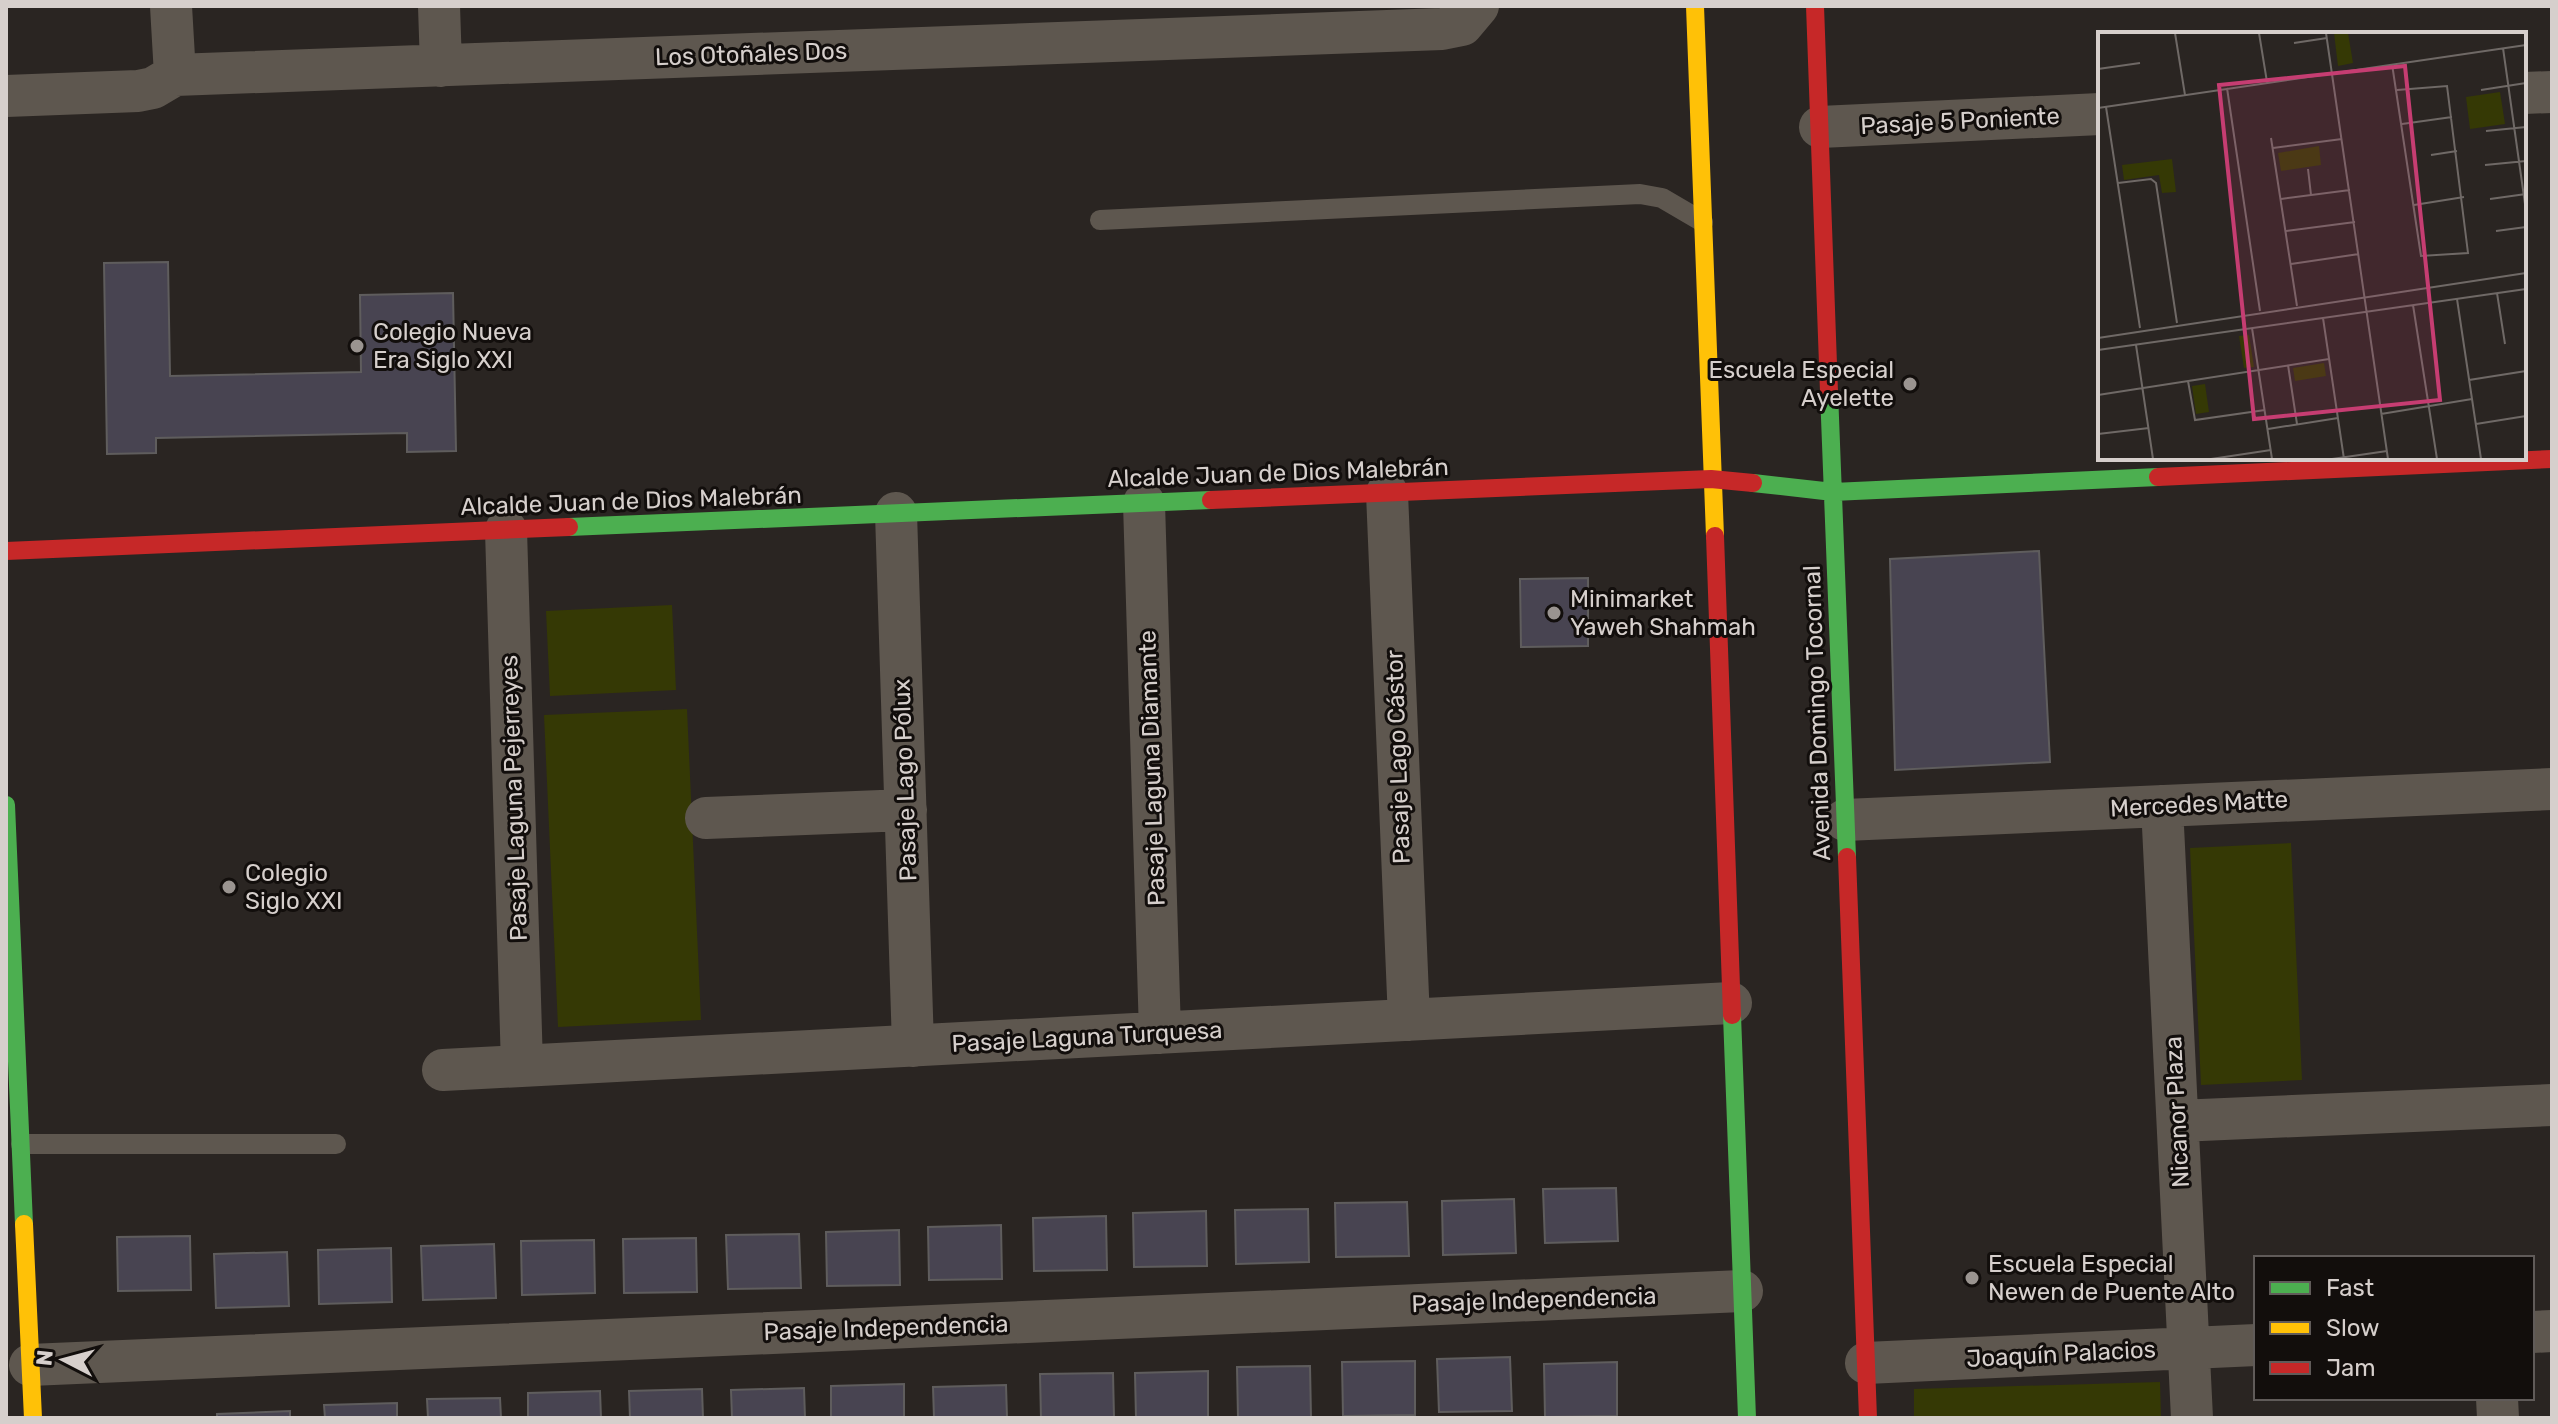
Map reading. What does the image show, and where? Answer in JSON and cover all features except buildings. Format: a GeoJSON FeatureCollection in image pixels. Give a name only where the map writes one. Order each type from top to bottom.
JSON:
{"type":"FeatureCollection","features":[{"type":"Feature","properties":{"kind":"street"},"geometry":{"type":"LineString","coordinates":[[171,6],[175,75]]}},
{"type":"Feature","properties":{"kind":"street"},"geometry":{"type":"LineString","coordinates":[[439,6],[441,66]]}},
{"type":"Feature","properties":{"kind":"street","name":"Los Otoñales Dos"},"geometry":{"type":"LineString","coordinates":[[11,86],[133,62],[162,68],[175,75],[441,66],[1060,24],[1268,20],[1452,28],[1470,18],[1478,6]]}},
{"type":"Feature","properties":{"kind":"street"},"geometry":{"type":"LineString","coordinates":[[1695,6],[1747,1418]]}},
{"type":"Feature","properties":{"kind":"street","name":"Avenida Domingo Tocornal"},"geometry":{"type":"LineString","coordinates":[[1815,6],[1868,1418]]}},
{"type":"Feature","properties":{"kind":"street"},"geometry":{"type":"LineString","coordinates":[[2526,93],[2552,92]]}},
{"type":"Feature","properties":{"kind":"street","name":"Pasaje 5 Poniente"},"geometry":{"type":"LineString","coordinates":[[1820,127],[2098,114]]}},
{"type":"Feature","properties":{"kind":"street","name":"Alcalde Juan de Dios Malebrán"},"geometry":{"type":"LineString","coordinates":[[6,551],[1711,479],[1833,492],[2552,459]]}},
{"type":"Feature","properties":{"kind":"street","name":"Pasaje Lago Cástor"},"geometry":{"type":"LineString","coordinates":[[1387,493],[1409,1020]]}},
{"type":"Feature","properties":{"kind":"street","name":"Pasaje Laguna Diamante"},"geometry":{"type":"LineString","coordinates":[[1144,503],[1160,1033]]}},
{"type":"Feature","properties":{"kind":"street","name":"Pasaje Lago Pólux"},"geometry":{"type":"LineString","coordinates":[[896,513],[913,1046]]}},
{"type":"Feature","properties":{"kind":"street","name":"Pasaje Laguna Pejerreyes"},"geometry":{"type":"LineString","coordinates":[[506,530],[522,1066]]}},
{"type":"Feature","properties":{"kind":"street","name":"Mercedes Matte"},"geometry":{"type":"LineString","coordinates":[[1845,820],[2552,789]]}},
{"type":"Feature","properties":{"kind":"street"},"geometry":{"type":"LineString","coordinates":[[6,805],[12,1058],[21,1144],[33,1418]]}},
{"type":"Feature","properties":{"kind":"street","name":"Nicanor Plaza"},"geometry":{"type":"LineString","coordinates":[[2162,806],[2192,1418]]}},
{"type":"Feature","properties":{"kind":"street"},"geometry":{"type":"LineString","coordinates":[[706,818],[906,810]]}},
{"type":"Feature","properties":{"kind":"street","name":"Pasaje Laguna Turquesa"},"geometry":{"type":"LineString","coordinates":[[443,1070],[1731,1003]]}},
{"type":"Feature","properties":{"kind":"street"},"geometry":{"type":"LineString","coordinates":[[2178,1121],[2552,1105]]}},
{"type":"Feature","properties":{"kind":"street","name":"Pasaje Independencia"},"geometry":{"type":"LineString","coordinates":[[30,1365],[1742,1291]]}},
{"type":"Feature","properties":{"kind":"street","name":"Joaquín Palacios"},"geometry":{"type":"LineString","coordinates":[[1866,1363],[2254,1345]]}},
{"type":"Feature","properties":{"kind":"lane"},"geometry":{"type":"LineString","coordinates":[[1100,220],[1640,194],[1662,198],[1703,222]]}},
{"type":"Feature","properties":{"kind":"lane"},"geometry":{"type":"LineString","coordinates":[[21,1144],[336,1144]]}},
{"type":"Feature","properties":{"kind":"green space"},"geometry":{"type":"Polygon","coordinates":[[[672,605],[676,690],[550,696],[546,611],[672,605]]]}},
{"type":"Feature","properties":{"kind":"green space"},"geometry":{"type":"Polygon","coordinates":[[[687,709],[701,1020],[558,1027],[544,715],[687,709]]]}},
{"type":"Feature","properties":{"kind":"green space"},"geometry":{"type":"Polygon","coordinates":[[[2291,843],[2302,1080],[2201,1085],[2190,848],[2291,843]]]}},
{"type":"Feature","properties":{"kind":"green space"},"geometry":{"type":"Polygon","coordinates":[[[2160,1382],[2161,1418],[1914,1418],[1914,1389],[2160,1382]]]}},
{"type":"Feature","properties":{"kind":"traffic: fast"},"geometry":{"type":"LineString","coordinates":[[1829,392],[1847,857]]}},
{"type":"Feature","properties":{"kind":"traffic: fast"},"geometry":{"type":"LineString","coordinates":[[1753,483],[1833,492],[2158,477]]}},
{"type":"Feature","properties":{"kind":"traffic: fast"},"geometry":{"type":"LineString","coordinates":[[569,527],[1211,500]]}},
{"type":"Feature","properties":{"kind":"traffic: fast"},"geometry":{"type":"LineString","coordinates":[[6,805],[24,1224]]}},
{"type":"Feature","properties":{"kind":"traffic: fast"},"geometry":{"type":"LineString","coordinates":[[1732,1015],[1747,1418]]}},
{"type":"Feature","properties":{"kind":"traffic: slow"},"geometry":{"type":"LineString","coordinates":[[1695,6],[1715,536]]}},
{"type":"Feature","properties":{"kind":"traffic: slow"},"geometry":{"type":"LineString","coordinates":[[24,1224],[33,1418]]}},
{"type":"Feature","properties":{"kind":"traffic: jam"},"geometry":{"type":"LineString","coordinates":[[1815,6],[1829,392]]}},
{"type":"Feature","properties":{"kind":"traffic: jam"},"geometry":{"type":"LineString","coordinates":[[2158,477],[2552,459]]}},
{"type":"Feature","properties":{"kind":"traffic: jam"},"geometry":{"type":"LineString","coordinates":[[1211,500],[1711,479],[1753,483]]}},
{"type":"Feature","properties":{"kind":"traffic: jam"},"geometry":{"type":"LineString","coordinates":[[6,551],[569,527]]}},
{"type":"Feature","properties":{"kind":"traffic: jam"},"geometry":{"type":"LineString","coordinates":[[1715,536],[1732,1015]]}},
{"type":"Feature","properties":{"kind":"traffic: jam"},"geometry":{"type":"LineString","coordinates":[[1847,857],[1868,1418]]}},
{"type":"Feature","properties":{"kind":"place","name":"Colegio Nueva Era Siglo XXI"},"geometry":{"type":"Point","coordinates":[357,346]}},
{"type":"Feature","properties":{"kind":"place","name":"Escuela Especial Ayelette"},"geometry":{"type":"Point","coordinates":[1910,384]}},
{"type":"Feature","properties":{"kind":"place","name":"Minimarket Yaweh Shahmah"},"geometry":{"type":"Point","coordinates":[1554,613]}},
{"type":"Feature","properties":{"kind":"place","name":"Colegio Siglo XXI"},"geometry":{"type":"Point","coordinates":[229,887]}},
{"type":"Feature","properties":{"kind":"place","name":"Escuela Especial Newen de Puente Alto"},"geometry":{"type":"Point","coordinates":[1972,1278]}}]}
